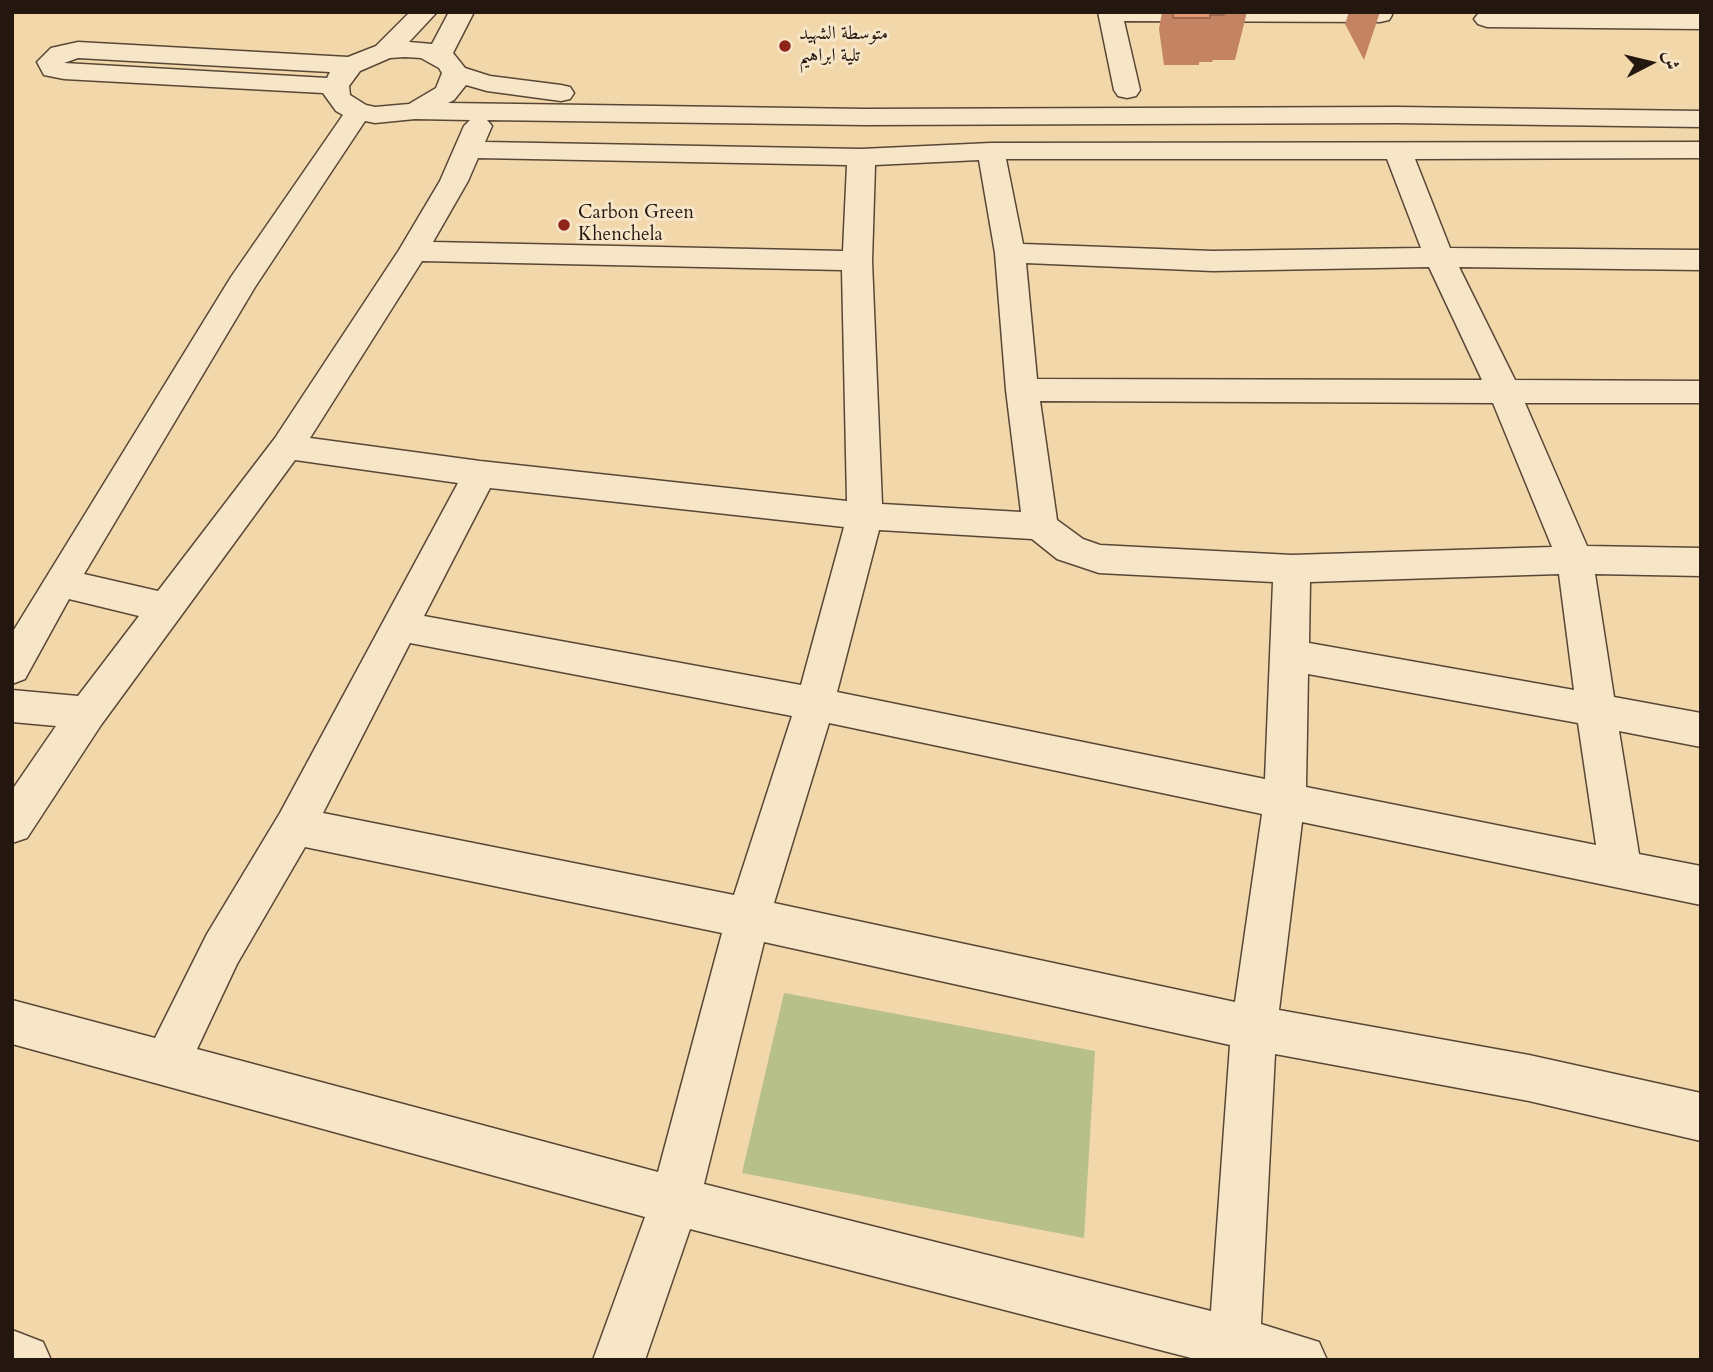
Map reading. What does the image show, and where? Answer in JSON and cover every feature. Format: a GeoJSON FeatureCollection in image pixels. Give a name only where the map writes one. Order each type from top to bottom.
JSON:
{"type":"FeatureCollection","features":[{"type":"Feature","properties":{"kind":"street"},"geometry":{"type":"LineString","coordinates":[[344,75],[78,50],[60,53],[50,62],[53,69],[64,71],[344,75],[385,51],[425,12]]}},
{"type":"Feature","properties":{"kind":"street"},"geometry":{"type":"LineString","coordinates":[[415,111],[445,94],[453,84],[447,64],[462,12]]}},
{"type":"Feature","properties":{"kind":"street"},"geometry":{"type":"LineString","coordinates":[[1127,90],[1110,13],[1380,15]]}},
{"type":"Feature","properties":{"kind":"street"},"geometry":{"type":"LineString","coordinates":[[1487,19],[1600,16],[1701,21]]}},
{"type":"Feature","properties":{"kind":"street"},"geometry":{"type":"LineString","coordinates":[[385,51],[424,50],[487,83],[559,93],[959,92]]}},
{"type":"Feature","properties":{"kind":"street"},"geometry":{"type":"LineString","coordinates":[[344,75],[337,96],[345,105],[358,112],[376,115],[415,111],[851,117],[1397,115],[1701,119]]}},
{"type":"Feature","properties":{"kind":"street"},"geometry":{"type":"LineString","coordinates":[[1099,90],[1154,90]]}},
{"type":"Feature","properties":{"kind":"street"},"geometry":{"type":"LineString","coordinates":[[1208,91],[1701,97]]}},
{"type":"Feature","properties":{"kind":"street"},"geometry":{"type":"LineString","coordinates":[[12,668],[60,583],[242,284],[358,112]]}},
{"type":"Feature","properties":{"kind":"street"},"geometry":{"type":"LineString","coordinates":[[12,825],[87,713],[287,447],[413,251],[454,181],[483,113]]}},
{"type":"Feature","properties":{"kind":"street"},"geometry":{"type":"LineString","coordinates":[[468,149],[861,157],[991,151],[1701,150]]}},
{"type":"Feature","properties":{"kind":"street"},"geometry":{"type":"LineString","coordinates":[[991,151],[1010,253],[1022,390],[1040,526]]}},
{"type":"Feature","properties":{"kind":"street"},"geometry":{"type":"LineString","coordinates":[[1398,151],[1439,257],[1504,391],[1575,560],[1620,869]]}},
{"type":"Feature","properties":{"kind":"street"},"geometry":{"type":"LineString","coordinates":[[619,1360],[675,1201],[748,918],[815,704],[865,516],[858,261],[861,157]]}},
{"type":"Feature","properties":{"kind":"street"},"geometry":{"type":"LineString","coordinates":[[413,251],[858,261]]}},
{"type":"Feature","properties":{"kind":"street"},"geometry":{"type":"LineString","coordinates":[[1010,253],[1213,261],[1439,257],[1701,260]]}},
{"type":"Feature","properties":{"kind":"street"},"geometry":{"type":"LineString","coordinates":[[1022,390],[1701,392]]}},
{"type":"Feature","properties":{"kind":"street"},"geometry":{"type":"LineString","coordinates":[[287,447],[480,474],[865,516],[1040,526],[1070,550],[1099,559],[1292,569],[1575,560],[1701,562]]}},
{"type":"Feature","properties":{"kind":"street"},"geometry":{"type":"LineString","coordinates":[[166,1064],[222,949],[295,826],[397,626],[480,474]]}},
{"type":"Feature","properties":{"kind":"street"},"geometry":{"type":"LineString","coordinates":[[1234,1351],[1254,1028],[1285,798],[1292,569]]}},
{"type":"Feature","properties":{"kind":"street"},"geometry":{"type":"LineString","coordinates":[[60,583],[165,607]]}},
{"type":"Feature","properties":{"kind":"street"},"geometry":{"type":"LineString","coordinates":[[397,626],[815,704],[1285,798],[1701,886]]}},
{"type":"Feature","properties":{"kind":"street"},"geometry":{"type":"LineString","coordinates":[[1290,655],[1701,730]]}},
{"type":"Feature","properties":{"kind":"street"},"geometry":{"type":"LineString","coordinates":[[12,706],[87,713]]}},
{"type":"Feature","properties":{"kind":"street"},"geometry":{"type":"LineString","coordinates":[[295,826],[748,918],[1254,1028],[1529,1078],[1701,1117]]}},
{"type":"Feature","properties":{"kind":"street"},"geometry":{"type":"LineString","coordinates":[[12,1022],[1234,1351],[1301,1360]]}},
{"type":"Feature","properties":{"kind":"street"},"geometry":{"type":"LineString","coordinates":[[12,1356],[25,1360]]}},
{"type":"Feature","properties":{"kind":"green space"},"geometry":{"type":"Polygon","coordinates":[[[784,993],[1095,1051],[1084,1238],[742,1173],[784,993]]]}},
{"type":"Feature","properties":{"kind":"building"},"geometry":{"type":"Polygon","coordinates":[[[1173,12],[1247,13],[1223,13],[1224,15],[1210,15],[1210,18],[1173,18],[1173,12]]]}},
{"type":"Feature","properties":{"kind":"place","name":"متوسطة الشهيد تلية ابراهيم"},"geometry":{"type":"Point","coordinates":[785,46]}},
{"type":"Feature","properties":{"kind":"place","name":"Carbon Green Khenchela"},"geometry":{"type":"Point","coordinates":[564,225]}}]}
